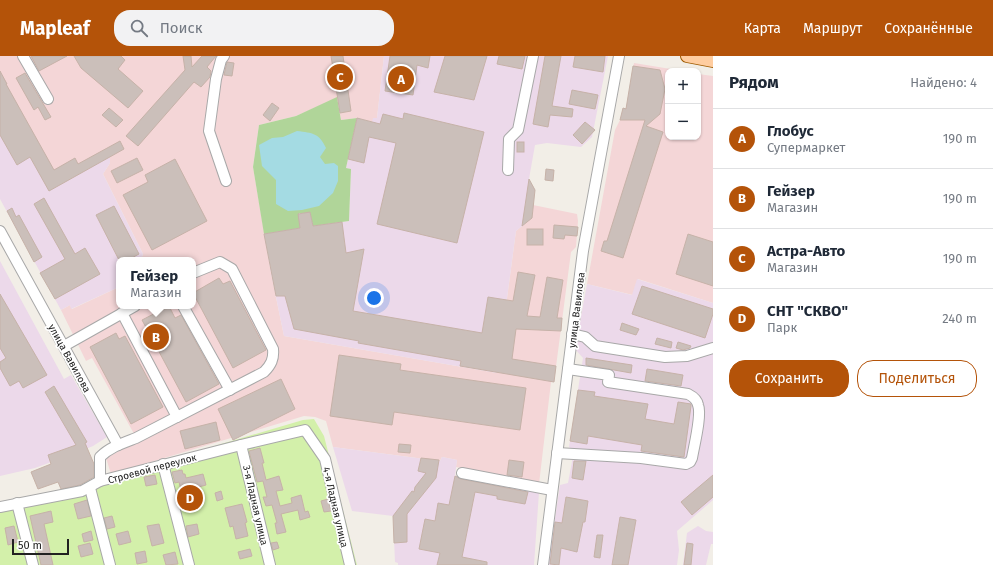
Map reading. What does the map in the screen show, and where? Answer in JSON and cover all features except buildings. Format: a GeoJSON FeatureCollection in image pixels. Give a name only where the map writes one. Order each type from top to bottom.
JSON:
{"type":"FeatureCollection","features":[{"type":"Feature","properties":{"kind":"main road"},"geometry":{"type":"LineString","coordinates":[[687,56],[713,61]]}},
{"type":"Feature","properties":{"kind":"street"},"geometry":{"type":"LineString","coordinates":[[23,56],[48,99]]}},
{"type":"Feature","properties":{"kind":"street"},"geometry":{"type":"LineString","coordinates":[[224,56],[221,60],[216,79],[209,131],[226,181]]}},
{"type":"Feature","properties":{"kind":"street"},"geometry":{"type":"LineString","coordinates":[[508,170],[509,139],[518,130],[533,56]]}},
{"type":"Feature","properties":{"kind":"street","name":"улица Вавилова"},"geometry":{"type":"LineString","coordinates":[[544,565],[552,490],[583,251],[620,56]]}},
{"type":"Feature","properties":{"kind":"street","name":"улица Вавилова"},"geometry":{"type":"LineString","coordinates":[[0,231],[118,445]]}},
{"type":"Feature","properties":{"kind":"street"},"geometry":{"type":"LineString","coordinates":[[100,481],[100,457],[105,452],[136,438],[230,390],[264,372],[270,367],[274,357],[273,349],[232,270],[220,262],[196,272]]}},
{"type":"Feature","properties":{"kind":"street"},"geometry":{"type":"LineString","coordinates":[[64,346],[129,309]]}},
{"type":"Feature","properties":{"kind":"street"},"geometry":{"type":"LineString","coordinates":[[185,309],[230,390]]}},
{"type":"Feature","properties":{"kind":"street"},"geometry":{"type":"LineString","coordinates":[[122,313],[177,417]]}},
{"type":"Feature","properties":{"kind":"street"},"geometry":{"type":"LineString","coordinates":[[572,334],[585,337],[595,346],[665,357],[686,356],[713,348]]}},
{"type":"Feature","properties":{"kind":"street"},"geometry":{"type":"LineString","coordinates":[[557,453],[641,458],[686,464],[690,462],[692,458],[699,412],[698,404],[695,398],[688,394],[608,382],[609,375],[568,369]]}},
{"type":"Feature","properties":{"kind":"street","name":"Строевой переулок"},"geometry":{"type":"LineString","coordinates":[[0,508],[82,491],[90,488],[100,481],[163,464],[305,430]]}},
{"type":"Feature","properties":{"kind":"street","name":"4-я Ладная улица"},"geometry":{"type":"LineString","coordinates":[[305,430],[325,459],[350,565]]}},
{"type":"Feature","properties":{"kind":"street","name":"3-я Ладная улица"},"geometry":{"type":"LineString","coordinates":[[241,445],[270,565]]}},
{"type":"Feature","properties":{"kind":"street"},"geometry":{"type":"LineString","coordinates":[[163,464],[188,565]]}},
{"type":"Feature","properties":{"kind":"street"},"geometry":{"type":"LineString","coordinates":[[462,473],[552,490]]}},
{"type":"Feature","properties":{"kind":"street"},"geometry":{"type":"LineString","coordinates":[[90,488],[110,565]]}},
{"type":"Feature","properties":{"kind":"street"},"geometry":{"type":"LineString","coordinates":[[17,504],[33,565]]}},
{"type":"Feature","properties":{"kind":"shaded area"},"geometry":{"type":"Polygon","coordinates":[[[0,56],[384,56],[377,118],[372,122],[357,118],[341,120],[337,98],[296,116],[259,125],[253,167],[271,273],[284,336],[497,373],[516,231],[531,218],[533,205],[577,214],[578,221],[576,247],[571,252],[554,382],[551,382],[539,484],[456,467],[457,460],[442,457],[440,461],[333,447],[326,421],[315,417],[304,416],[111,474],[106,458],[138,441],[92,358],[86,361],[61,310],[70,305],[72,309],[116,288],[116,309],[196,309],[196,257],[142,257],[143,254],[103,174],[110,163],[49,191],[0,104],[0,56]]]}},
{"type":"Feature","properties":{"kind":"shaded area"},"geometry":{"type":"Polygon","coordinates":[[[384,56],[608,56],[592,137],[581,147],[547,143],[535,145],[529,179],[535,190],[532,218],[516,231],[497,373],[284,336],[264,234],[298,214],[310,212],[313,226],[349,221],[351,169],[346,168],[357,118],[372,122],[373,118],[377,118],[384,56]]]}},
{"type":"Feature","properties":{"kind":"shaded area"},"geometry":{"type":"Polygon","coordinates":[[[634,63],[665,68],[665,140],[701,140],[701,74],[713,76],[713,303],[638,279],[633,295],[587,284],[615,130],[620,120],[623,108],[626,108],[634,63]]]}},
{"type":"Feature","properties":{"kind":"shaded area"},"geometry":{"type":"Polygon","coordinates":[[[0,104],[49,191],[110,157],[110,163],[103,174],[143,254],[142,257],[116,257],[116,288],[71,309],[70,305],[61,310],[0,199],[0,104]]]}},
{"type":"Feature","properties":{"kind":"shaded area"},"geometry":{"type":"Polygon","coordinates":[[[0,261],[64,379],[71,375],[107,437],[93,446],[79,452],[35,468],[0,476],[0,261]]]}},
{"type":"Feature","properties":{"kind":"shaded area"},"geometry":{"type":"Polygon","coordinates":[[[637,279],[713,303],[713,500],[677,531],[679,550],[677,565],[548,565],[560,485],[568,483],[574,451],[569,447],[583,358],[575,349],[587,284],[632,295],[637,279]]]}},
{"type":"Feature","properties":{"kind":"shaded area"},"geometry":{"type":"Polygon","coordinates":[[[333,447],[440,461],[442,457],[457,460],[455,476],[539,492],[534,565],[398,565],[398,563],[395,562],[393,516],[352,511],[333,447]]]}},
{"type":"Feature","properties":{"kind":"shaded area"},"geometry":{"type":"Polygon","coordinates":[[[698,526],[706,531],[713,532],[713,544],[711,544],[706,565],[683,565],[687,533],[698,526]]]}},
{"type":"Feature","properties":{"kind":"green space"},"geometry":{"type":"Polygon","coordinates":[[[337,97],[341,120],[357,118],[346,168],[351,169],[349,221],[313,226],[310,213],[299,213],[300,228],[264,234],[253,167],[259,125],[296,116],[337,97]]]}},
{"type":"Feature","properties":{"kind":"green space"},"geometry":{"type":"Polygon","coordinates":[[[314,419],[324,436],[357,565],[0,565],[0,505],[82,490],[102,479],[303,420],[314,419]]]}},
{"type":"Feature","properties":{"kind":"water"},"geometry":{"type":"Polygon","coordinates":[[[297,131],[311,133],[321,139],[326,148],[320,157],[325,164],[334,163],[338,166],[338,181],[333,193],[319,206],[302,210],[288,211],[276,204],[276,180],[262,166],[259,145],[272,138],[283,137],[297,131]]]}},
{"type":"Feature","properties":{"kind":"place","name":"Астра-Авто"},"geometry":{"type":"Point","coordinates":[340,77]}},
{"type":"Feature","properties":{"kind":"place","name":"Глобус"},"geometry":{"type":"Point","coordinates":[401,79]}},
{"type":"Feature","properties":{"kind":"place","name":"Гейзер"},"geometry":{"type":"Point","coordinates":[156,337]}},
{"type":"Feature","properties":{"kind":"place","name":"СНТ \"СКВО\""},"geometry":{"type":"Point","coordinates":[190,498]}}]}
